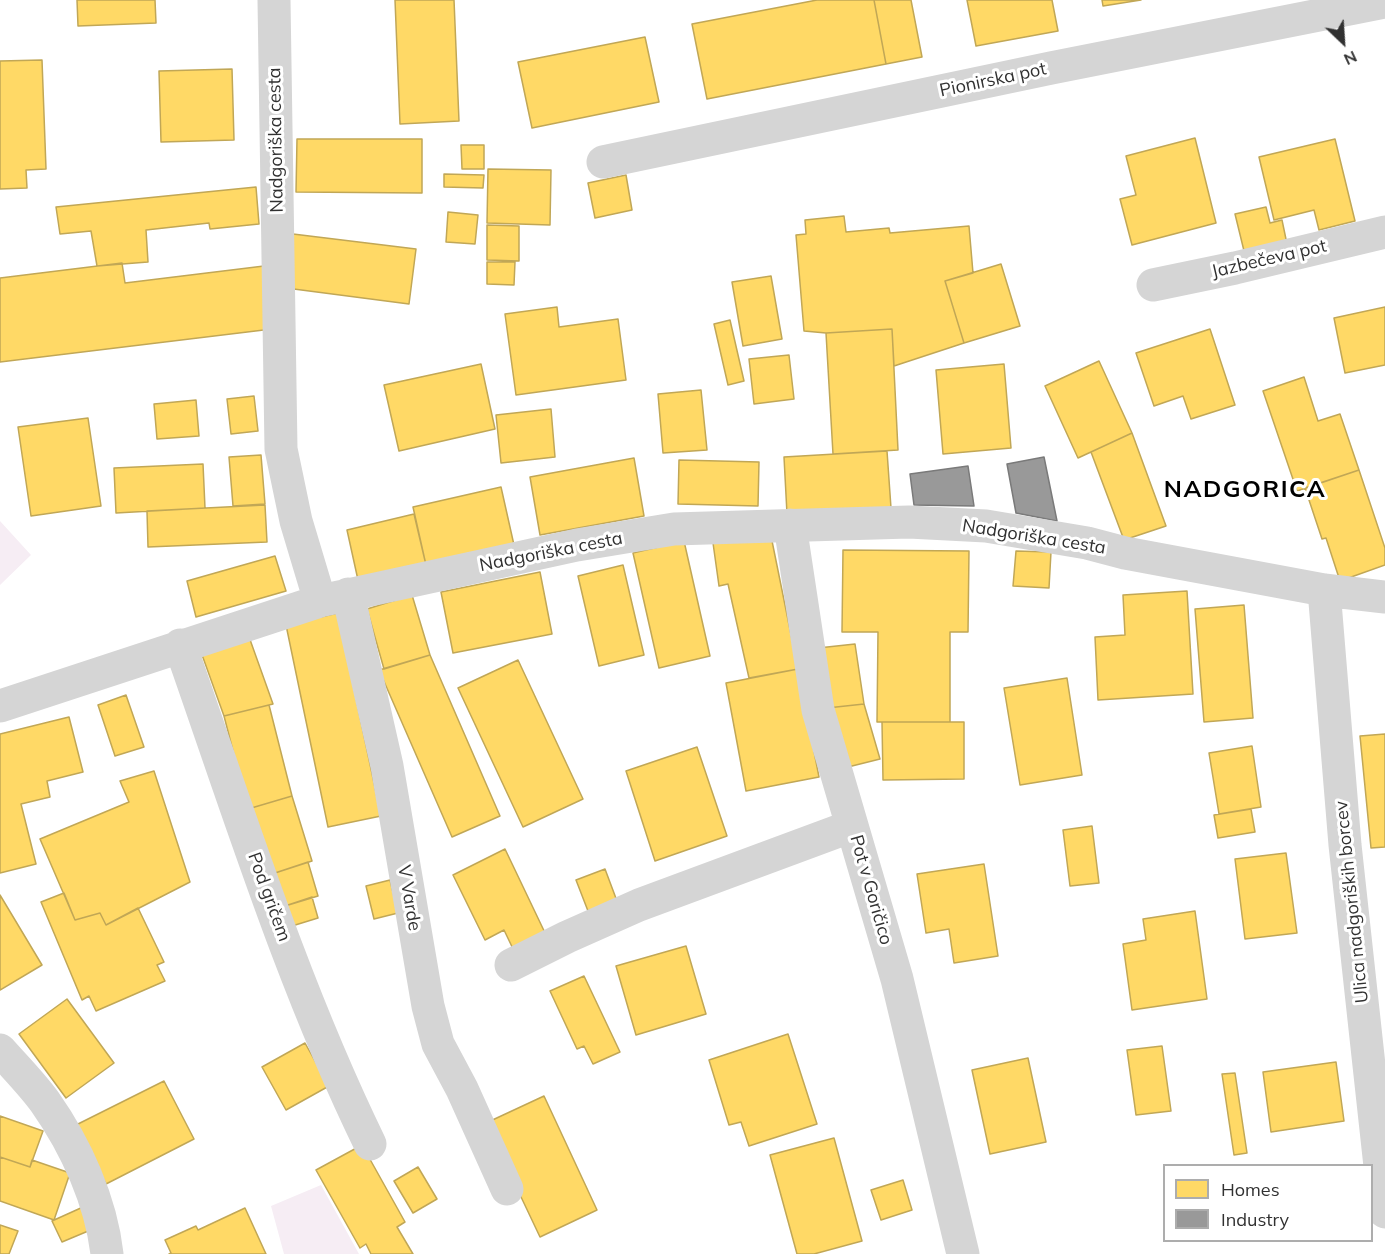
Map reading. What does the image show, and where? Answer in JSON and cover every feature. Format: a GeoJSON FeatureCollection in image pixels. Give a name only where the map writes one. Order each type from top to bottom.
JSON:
{"type":"FeatureCollection","features":[{"type":"Feature","properties":{"kind":"street","name":"Nadgoriška cesta"},"geometry":{"type":"LineString","coordinates":[[274,0],[281,449],[296,521],[334,597],[578,545],[674,529],[909,522],[986,526],[1087,543],[1125,553],[1324,590],[1385,597]]}},
{"type":"Feature","properties":{"kind":"street","name":"Pionirska pot"},"geometry":{"type":"LineString","coordinates":[[603,162],[1051,68],[1385,3]]}},
{"type":"Feature","properties":{"kind":"street","name":"Jazbečeva pot"},"geometry":{"type":"LineString","coordinates":[[1153,285],[1385,232]]}},
{"type":"Feature","properties":{"kind":"street","name":"Pot v Goričico"},"geometry":{"type":"LineString","coordinates":[[790,525],[818,710],[897,979],[963,1254]]}},
{"type":"Feature","properties":{"kind":"street","name":"Ulica nadgoriških borcev"},"geometry":{"type":"LineString","coordinates":[[1324,590],[1345,845],[1385,1212]]}},
{"type":"Feature","properties":{"kind":"street"},"geometry":{"type":"LineString","coordinates":[[0,706],[180,645],[334,597]]}},
{"type":"Feature","properties":{"kind":"street","name":"V Varde"},"geometry":{"type":"LineString","coordinates":[[334,597],[387,766],[428,1006],[438,1044],[462,1089],[507,1189]]}},
{"type":"Feature","properties":{"kind":"street","name":"Pod gričem"},"geometry":{"type":"LineString","coordinates":[[180,645],[286,945],[340,1082],[370,1144]]}},
{"type":"Feature","properties":{"kind":"street"},"geometry":{"type":"LineString","coordinates":[[511,965],[639,905],[852,826]]}},
{"type":"Feature","properties":{"kind":"street"},"geometry":{"type":"LineString","coordinates":[[0,1050],[44,1101],[63,1130],[96,1198],[107,1254]]}},
{"type":"Feature","properties":{"kind":"shaded area"},"geometry":{"type":"Polygon","coordinates":[[[0,521],[31,555],[0,585],[0,521]]]}},
{"type":"Feature","properties":{"kind":"shaded area"},"geometry":{"type":"Polygon","coordinates":[[[321,1185],[359,1254],[284,1254],[271,1206],[321,1185]]]}},
{"type":"Feature","properties":{"kind":"building: Homes"},"geometry":{"type":"Polygon","coordinates":[[[77,0],[155,0],[156,23],[78,26],[77,0]]]}},
{"type":"Feature","properties":{"kind":"building: Homes"},"geometry":{"type":"Polygon","coordinates":[[[395,0],[454,0],[459,121],[400,124],[395,0]]]}},
{"type":"Feature","properties":{"kind":"building: Homes"},"geometry":{"type":"Polygon","coordinates":[[[817,0],[874,0],[886,64],[707,99],[692,24],[817,0]]]}},
{"type":"Feature","properties":{"kind":"building: Homes"},"geometry":{"type":"Polygon","coordinates":[[[874,0],[911,0],[922,57],[886,64],[874,0]]]}},
{"type":"Feature","properties":{"kind":"building: Homes"},"geometry":{"type":"Polygon","coordinates":[[[967,0],[1052,0],[1058,31],[976,46],[967,0]]]}},
{"type":"Feature","properties":{"kind":"building: Homes"},"geometry":{"type":"Polygon","coordinates":[[[1102,0],[1141,0],[1103,6],[1102,0]]]}},
{"type":"Feature","properties":{"kind":"building: Homes"},"geometry":{"type":"Polygon","coordinates":[[[645,37],[659,102],[532,128],[518,62],[645,37]]]}},
{"type":"Feature","properties":{"kind":"building: Homes"},"geometry":{"type":"Polygon","coordinates":[[[42,60],[46,169],[26,170],[27,188],[0,189],[0,61],[42,60]]]}},
{"type":"Feature","properties":{"kind":"building: Homes"},"geometry":{"type":"Polygon","coordinates":[[[232,69],[234,140],[161,142],[159,71],[232,69]]]}},
{"type":"Feature","properties":{"kind":"building: Homes"},"geometry":{"type":"Polygon","coordinates":[[[1195,138],[1216,223],[1132,245],[1120,199],[1136,195],[1126,156],[1195,138]]]}},
{"type":"Feature","properties":{"kind":"building: Homes"},"geometry":{"type":"Polygon","coordinates":[[[297,139],[422,139],[422,193],[296,192],[297,139]]]}},
{"type":"Feature","properties":{"kind":"building: Homes"},"geometry":{"type":"Polygon","coordinates":[[[1335,139],[1355,221],[1319,230],[1314,210],[1274,220],[1259,157],[1335,139]]]}},
{"type":"Feature","properties":{"kind":"building: Homes"},"geometry":{"type":"Polygon","coordinates":[[[461,145],[484,145],[484,169],[462,169],[461,145]]]}},
{"type":"Feature","properties":{"kind":"building: Homes"},"geometry":{"type":"Polygon","coordinates":[[[488,169],[551,170],[550,225],[487,223],[488,169]]]}},
{"type":"Feature","properties":{"kind":"building: Homes"},"geometry":{"type":"Polygon","coordinates":[[[444,174],[484,175],[483,188],[444,187],[444,174]]]}},
{"type":"Feature","properties":{"kind":"building: Homes"},"geometry":{"type":"Polygon","coordinates":[[[626,175],[632,210],[595,218],[588,183],[626,175]]]}},
{"type":"Feature","properties":{"kind":"building: Homes"},"geometry":{"type":"Polygon","coordinates":[[[256,187],[259,224],[210,229],[209,223],[146,230],[148,262],[97,266],[91,231],[60,234],[56,207],[256,187]]]}},
{"type":"Feature","properties":{"kind":"building: Homes"},"geometry":{"type":"Polygon","coordinates":[[[1266,207],[1270,223],[1282,220],[1287,244],[1245,255],[1235,214],[1266,207]]]}},
{"type":"Feature","properties":{"kind":"building: Homes"},"geometry":{"type":"Polygon","coordinates":[[[448,212],[478,215],[475,244],[446,242],[448,212]]]}},
{"type":"Feature","properties":{"kind":"building: Homes"},"geometry":{"type":"Polygon","coordinates":[[[844,216],[846,232],[889,228],[890,233],[969,226],[973,273],[945,281],[964,343],[894,366],[892,329],[826,333],[804,331],[796,235],[806,234],[805,220],[844,216]]]}},
{"type":"Feature","properties":{"kind":"building: Homes"},"geometry":{"type":"Polygon","coordinates":[[[487,225],[519,226],[519,261],[487,260],[487,225]]]}},
{"type":"Feature","properties":{"kind":"building: Homes"},"geometry":{"type":"Polygon","coordinates":[[[293,234],[416,249],[409,304],[286,288],[293,234]]]}},
{"type":"Feature","properties":{"kind":"building: Homes"},"geometry":{"type":"Polygon","coordinates":[[[487,262],[515,262],[514,285],[487,284],[487,262]]]}},
{"type":"Feature","properties":{"kind":"building: Homes"},"geometry":{"type":"Polygon","coordinates":[[[122,263],[125,283],[264,266],[272,329],[0,362],[0,278],[122,263]]]}},
{"type":"Feature","properties":{"kind":"building: Homes"},"geometry":{"type":"Polygon","coordinates":[[[1001,264],[1020,326],[964,343],[945,281],[1001,264]]]}},
{"type":"Feature","properties":{"kind":"building: Homes"},"geometry":{"type":"Polygon","coordinates":[[[771,276],[782,339],[743,346],[732,282],[771,276]]]}},
{"type":"Feature","properties":{"kind":"building: Homes"},"geometry":{"type":"Polygon","coordinates":[[[557,307],[559,327],[618,319],[626,380],[516,395],[505,314],[557,307]]]}},
{"type":"Feature","properties":{"kind":"building: Homes"},"geometry":{"type":"Polygon","coordinates":[[[1385,307],[1385,365],[1345,373],[1334,318],[1385,307]]]}},
{"type":"Feature","properties":{"kind":"building: Homes"},"geometry":{"type":"Polygon","coordinates":[[[730,320],[744,381],[728,385],[714,324],[730,320]]]}},
{"type":"Feature","properties":{"kind":"building: Homes"},"geometry":{"type":"Polygon","coordinates":[[[892,329],[898,450],[833,454],[826,333],[892,329]]]}},
{"type":"Feature","properties":{"kind":"building: Homes"},"geometry":{"type":"Polygon","coordinates":[[[1210,329],[1235,405],[1191,419],[1183,396],[1154,406],[1136,353],[1210,329]]]}},
{"type":"Feature","properties":{"kind":"building: Homes"},"geometry":{"type":"Polygon","coordinates":[[[789,355],[794,399],[754,404],[749,359],[789,355]]]}},
{"type":"Feature","properties":{"kind":"building: Homes"},"geometry":{"type":"Polygon","coordinates":[[[1099,361],[1132,433],[1078,458],[1045,386],[1099,361]]]}},
{"type":"Feature","properties":{"kind":"building: Homes"},"geometry":{"type":"Polygon","coordinates":[[[481,364],[495,429],[399,451],[384,385],[481,364]]]}},
{"type":"Feature","properties":{"kind":"building: Homes"},"geometry":{"type":"Polygon","coordinates":[[[1004,364],[1011,448],[943,454],[936,370],[1004,364]]]}},
{"type":"Feature","properties":{"kind":"building: Homes"},"geometry":{"type":"Polygon","coordinates":[[[1304,377],[1318,421],[1340,414],[1359,470],[1297,491],[1263,391],[1304,377]]]}},
{"type":"Feature","properties":{"kind":"building: Homes"},"geometry":{"type":"Polygon","coordinates":[[[701,390],[707,450],[663,453],[658,394],[701,390]]]}},
{"type":"Feature","properties":{"kind":"building: Homes"},"geometry":{"type":"Polygon","coordinates":[[[254,396],[258,431],[231,434],[227,399],[254,396]]]}},
{"type":"Feature","properties":{"kind":"building: Homes"},"geometry":{"type":"Polygon","coordinates":[[[196,400],[199,436],[157,439],[154,404],[196,400]]]}},
{"type":"Feature","properties":{"kind":"building: Homes"},"geometry":{"type":"Polygon","coordinates":[[[551,409],[555,457],[501,463],[496,415],[551,409]]]}},
{"type":"Feature","properties":{"kind":"building: Homes"},"geometry":{"type":"Polygon","coordinates":[[[88,418],[101,506],[31,516],[18,427],[88,418]]]}},
{"type":"Feature","properties":{"kind":"building: Homes"},"geometry":{"type":"Polygon","coordinates":[[[1132,433],[1166,526],[1124,540],[1091,452],[1132,433]]]}},
{"type":"Feature","properties":{"kind":"building: Homes"},"geometry":{"type":"Polygon","coordinates":[[[887,451],[891,508],[787,514],[784,457],[887,451]]]}},
{"type":"Feature","properties":{"kind":"building: Homes"},"geometry":{"type":"Polygon","coordinates":[[[261,455],[265,504],[233,506],[229,457],[261,455]]]}},
{"type":"Feature","properties":{"kind":"building: Homes"},"geometry":{"type":"Polygon","coordinates":[[[634,458],[644,516],[540,535],[530,477],[634,458]]]}},
{"type":"Feature","properties":{"kind":"building: Homes"},"geometry":{"type":"Polygon","coordinates":[[[679,460],[759,462],[758,506],[678,504],[679,460]]]}},
{"type":"Feature","properties":{"kind":"building: Homes"},"geometry":{"type":"Polygon","coordinates":[[[203,464],[205,508],[116,513],[114,468],[203,464]]]}},
{"type":"Feature","properties":{"kind":"building: Homes"},"geometry":{"type":"Polygon","coordinates":[[[1359,470],[1385,548],[1385,565],[1340,581],[1326,538],[1322,539],[1305,488],[1359,470]]]}},
{"type":"Feature","properties":{"kind":"building: Homes"},"geometry":{"type":"Polygon","coordinates":[[[501,487],[514,545],[426,565],[413,507],[501,487]]]}},
{"type":"Feature","properties":{"kind":"building: Homes"},"geometry":{"type":"Polygon","coordinates":[[[265,505],[267,542],[148,547],[147,511],[265,505]]]}},
{"type":"Feature","properties":{"kind":"building: Homes"},"geometry":{"type":"Polygon","coordinates":[[[414,514],[426,565],[358,580],[347,530],[414,514]]]}},
{"type":"Feature","properties":{"kind":"building: Homes"},"geometry":{"type":"Polygon","coordinates":[[[771,536],[798,669],[749,678],[728,584],[719,586],[713,543],[771,536]]]}},
{"type":"Feature","properties":{"kind":"building: Homes"},"geometry":{"type":"Polygon","coordinates":[[[684,541],[710,656],[659,668],[633,553],[684,541]]]}},
{"type":"Feature","properties":{"kind":"building: Homes"},"geometry":{"type":"Polygon","coordinates":[[[843,550],[969,551],[968,632],[950,632],[950,722],[877,722],[878,632],[842,632],[843,550]]]}},
{"type":"Feature","properties":{"kind":"building: Homes"},"geometry":{"type":"Polygon","coordinates":[[[1016,551],[1051,552],[1049,588],[1013,586],[1016,551]]]}},
{"type":"Feature","properties":{"kind":"building: Homes"},"geometry":{"type":"Polygon","coordinates":[[[275,556],[286,591],[196,617],[187,581],[275,556]]]}},
{"type":"Feature","properties":{"kind":"building: Homes"},"geometry":{"type":"Polygon","coordinates":[[[623,565],[644,655],[599,666],[578,576],[623,565]]]}},
{"type":"Feature","properties":{"kind":"building: Homes"},"geometry":{"type":"Polygon","coordinates":[[[540,572],[552,634],[453,653],[441,592],[540,572]]]}},
{"type":"Feature","properties":{"kind":"building: Homes"},"geometry":{"type":"Polygon","coordinates":[[[1187,591],[1193,694],[1098,700],[1095,637],[1125,635],[1123,595],[1187,591]]]}},
{"type":"Feature","properties":{"kind":"building: Homes"},"geometry":{"type":"Polygon","coordinates":[[[412,595],[430,655],[384,669],[367,609],[412,595]]]}},
{"type":"Feature","properties":{"kind":"building: Homes"},"geometry":{"type":"Polygon","coordinates":[[[1244,605],[1253,718],[1204,722],[1195,609],[1244,605]]]}},
{"type":"Feature","properties":{"kind":"building: Homes"},"geometry":{"type":"Polygon","coordinates":[[[338,613],[381,816],[328,827],[286,625],[338,613]]]}},
{"type":"Feature","properties":{"kind":"building: Homes"},"geometry":{"type":"Polygon","coordinates":[[[248,634],[273,704],[224,716],[201,652],[248,634]]]}},
{"type":"Feature","properties":{"kind":"building: Homes"},"geometry":{"type":"Polygon","coordinates":[[[855,644],[864,704],[827,708],[818,648],[855,644]]]}},
{"type":"Feature","properties":{"kind":"building: Homes"},"geometry":{"type":"Polygon","coordinates":[[[430,655],[500,816],[452,837],[379,670],[430,655]]]}},
{"type":"Feature","properties":{"kind":"building: Homes"},"geometry":{"type":"Polygon","coordinates":[[[518,660],[583,799],[523,827],[458,688],[518,660]]]}},
{"type":"Feature","properties":{"kind":"building: Homes"},"geometry":{"type":"Polygon","coordinates":[[[798,669],[819,777],[746,791],[726,683],[798,669]]]}},
{"type":"Feature","properties":{"kind":"building: Homes"},"geometry":{"type":"Polygon","coordinates":[[[1067,678],[1082,775],[1020,785],[1004,688],[1067,678]]]}},
{"type":"Feature","properties":{"kind":"building: Homes"},"geometry":{"type":"Polygon","coordinates":[[[126,695],[144,747],[115,756],[98,705],[126,695]]]}},
{"type":"Feature","properties":{"kind":"building: Homes"},"geometry":{"type":"Polygon","coordinates":[[[864,704],[880,759],[848,767],[827,708],[864,704]]]}},
{"type":"Feature","properties":{"kind":"building: Homes"},"geometry":{"type":"Polygon","coordinates":[[[269,705],[292,796],[248,809],[224,716],[269,705]]]}},
{"type":"Feature","properties":{"kind":"building: Homes"},"geometry":{"type":"Polygon","coordinates":[[[69,717],[83,772],[47,781],[50,797],[21,804],[36,864],[0,873],[0,734],[69,717]]]}},
{"type":"Feature","properties":{"kind":"building: Homes"},"geometry":{"type":"Polygon","coordinates":[[[882,722],[964,722],[964,779],[883,780],[882,722]]]}},
{"type":"Feature","properties":{"kind":"building: Homes"},"geometry":{"type":"Polygon","coordinates":[[[1385,734],[1385,847],[1371,848],[1360,736],[1385,734]]]}},
{"type":"Feature","properties":{"kind":"building: Homes"},"geometry":{"type":"Polygon","coordinates":[[[1252,746],[1261,807],[1219,814],[1209,753],[1252,746]]]}},
{"type":"Feature","properties":{"kind":"building: Homes"},"geometry":{"type":"Polygon","coordinates":[[[697,747],[727,836],[655,861],[626,771],[697,747]]]}},
{"type":"Feature","properties":{"kind":"building: Homes"},"geometry":{"type":"Polygon","coordinates":[[[154,771],[190,882],[106,925],[100,913],[75,920],[40,839],[129,802],[120,781],[154,771]]]}},
{"type":"Feature","properties":{"kind":"building: Homes"},"geometry":{"type":"Polygon","coordinates":[[[292,796],[312,861],[275,873],[248,809],[292,796]]]}},
{"type":"Feature","properties":{"kind":"building: Homes"},"geometry":{"type":"Polygon","coordinates":[[[1251,809],[1255,832],[1218,838],[1214,815],[1251,809]]]}},
{"type":"Feature","properties":{"kind":"building: Homes"},"geometry":{"type":"Polygon","coordinates":[[[1092,826],[1099,883],[1070,886],[1063,830],[1092,826]]]}},
{"type":"Feature","properties":{"kind":"building: Homes"},"geometry":{"type":"Polygon","coordinates":[[[505,849],[547,937],[515,953],[504,930],[485,940],[453,875],[505,849]]]}},
{"type":"Feature","properties":{"kind":"building: Homes"},"geometry":{"type":"Polygon","coordinates":[[[1286,853],[1297,933],[1245,939],[1235,859],[1286,853]]]}},
{"type":"Feature","properties":{"kind":"building: Homes"},"geometry":{"type":"Polygon","coordinates":[[[308,862],[318,896],[285,906],[275,873],[308,862]]]}},
{"type":"Feature","properties":{"kind":"building: Homes"},"geometry":{"type":"Polygon","coordinates":[[[984,864],[998,956],[954,963],[949,929],[926,933],[917,874],[984,864]]]}},
{"type":"Feature","properties":{"kind":"building: Homes"},"geometry":{"type":"Polygon","coordinates":[[[605,869],[617,901],[588,911],[576,880],[605,869]]]}},
{"type":"Feature","properties":{"kind":"building: Homes"},"geometry":{"type":"Polygon","coordinates":[[[390,880],[398,913],[374,919],[366,886],[390,880]]]}},
{"type":"Feature","properties":{"kind":"building: Homes"},"geometry":{"type":"Polygon","coordinates":[[[64,893],[75,920],[100,913],[106,925],[138,908],[164,962],[157,965],[165,981],[96,1011],[89,996],[82,1000],[41,902],[64,893]]]}},
{"type":"Feature","properties":{"kind":"building: Homes"},"geometry":{"type":"Polygon","coordinates":[[[0,895],[42,965],[0,990],[0,895]]]}},
{"type":"Feature","properties":{"kind":"building: Homes"},"geometry":{"type":"Polygon","coordinates":[[[312,897],[318,918],[292,926],[285,906],[312,897]]]}},
{"type":"Feature","properties":{"kind":"building: Homes"},"geometry":{"type":"Polygon","coordinates":[[[1195,911],[1207,999],[1132,1010],[1123,944],[1146,940],[1143,919],[1195,911]]]}},
{"type":"Feature","properties":{"kind":"building: Homes"},"geometry":{"type":"Polygon","coordinates":[[[686,946],[706,1014],[636,1035],[616,966],[686,946]]]}},
{"type":"Feature","properties":{"kind":"building: Homes"},"geometry":{"type":"Polygon","coordinates":[[[584,976],[620,1052],[593,1064],[584,1046],[577,1049],[550,991],[584,976]]]}},
{"type":"Feature","properties":{"kind":"building: Homes"},"geometry":{"type":"Polygon","coordinates":[[[67,999],[114,1063],[66,1098],[19,1034],[67,999]]]}},
{"type":"Feature","properties":{"kind":"building: Homes"},"geometry":{"type":"Polygon","coordinates":[[[788,1034],[817,1124],[749,1146],[741,1122],[729,1125],[709,1060],[788,1034]]]}},
{"type":"Feature","properties":{"kind":"building: Homes"},"geometry":{"type":"Polygon","coordinates":[[[305,1043],[329,1086],[286,1110],[262,1067],[305,1043]]]}},
{"type":"Feature","properties":{"kind":"building: Homes"},"geometry":{"type":"Polygon","coordinates":[[[1162,1046],[1171,1111],[1136,1115],[1127,1050],[1162,1046]]]}},
{"type":"Feature","properties":{"kind":"building: Homes"},"geometry":{"type":"Polygon","coordinates":[[[1028,1058],[1046,1142],[990,1154],[972,1070],[1028,1058]]]}},
{"type":"Feature","properties":{"kind":"building: Homes"},"geometry":{"type":"Polygon","coordinates":[[[1336,1062],[1344,1121],[1271,1132],[1263,1072],[1336,1062]]]}},
{"type":"Feature","properties":{"kind":"building: Homes"},"geometry":{"type":"Polygon","coordinates":[[[1235,1073],[1247,1153],[1234,1155],[1222,1074],[1235,1073]]]}},
{"type":"Feature","properties":{"kind":"building: Homes"},"geometry":{"type":"Polygon","coordinates":[[[164,1081],[194,1139],[106,1184],[76,1125],[164,1081]]]}},
{"type":"Feature","properties":{"kind":"building: Homes"},"geometry":{"type":"Polygon","coordinates":[[[544,1096],[597,1210],[540,1237],[486,1123],[544,1096]]]}},
{"type":"Feature","properties":{"kind":"building: Homes"},"geometry":{"type":"Polygon","coordinates":[[[0,1116],[43,1131],[30,1167],[0,1157],[0,1116]]]}},
{"type":"Feature","properties":{"kind":"building: Homes"},"geometry":{"type":"Polygon","coordinates":[[[834,1138],[862,1241],[814,1254],[797,1254],[770,1155],[834,1138]]]}},
{"type":"Feature","properties":{"kind":"building: Homes"},"geometry":{"type":"Polygon","coordinates":[[[362,1145],[405,1222],[397,1227],[413,1254],[371,1254],[366,1244],[360,1248],[316,1170],[362,1145]]]}},
{"type":"Feature","properties":{"kind":"building: Homes"},"geometry":{"type":"Polygon","coordinates":[[[0,1157],[30,1167],[32,1160],[70,1173],[54,1220],[0,1201],[0,1157]]]}},
{"type":"Feature","properties":{"kind":"building: Homes"},"geometry":{"type":"Polygon","coordinates":[[[418,1167],[437,1199],[413,1213],[394,1181],[418,1167]]]}},
{"type":"Feature","properties":{"kind":"building: Homes"},"geometry":{"type":"Polygon","coordinates":[[[903,1180],[912,1210],[881,1220],[871,1190],[903,1180]]]}},
{"type":"Feature","properties":{"kind":"building: Homes"},"geometry":{"type":"Polygon","coordinates":[[[83,1207],[93,1229],[62,1242],[52,1221],[83,1207]]]}},
{"type":"Feature","properties":{"kind":"building: Homes"},"geometry":{"type":"Polygon","coordinates":[[[245,1208],[266,1254],[169,1254],[171,1253],[165,1240],[196,1226],[198,1230],[245,1208]]]}},
{"type":"Feature","properties":{"kind":"building: Homes"},"geometry":{"type":"Polygon","coordinates":[[[0,1225],[18,1231],[9,1254],[0,1254],[0,1225]]]}},
{"type":"Feature","properties":{"kind":"building: Industry"},"geometry":{"type":"Polygon","coordinates":[[[1044,457],[1057,521],[1016,513],[1007,464],[1044,457]]]}},
{"type":"Feature","properties":{"kind":"building: Industry"},"geometry":{"type":"Polygon","coordinates":[[[968,466],[974,506],[914,505],[910,474],[968,466]]]}},
{"type":"Feature","properties":{"kind":"district","name":"NADGORICA"},"geometry":{"type":"Point","coordinates":[1245,490]}}]}
